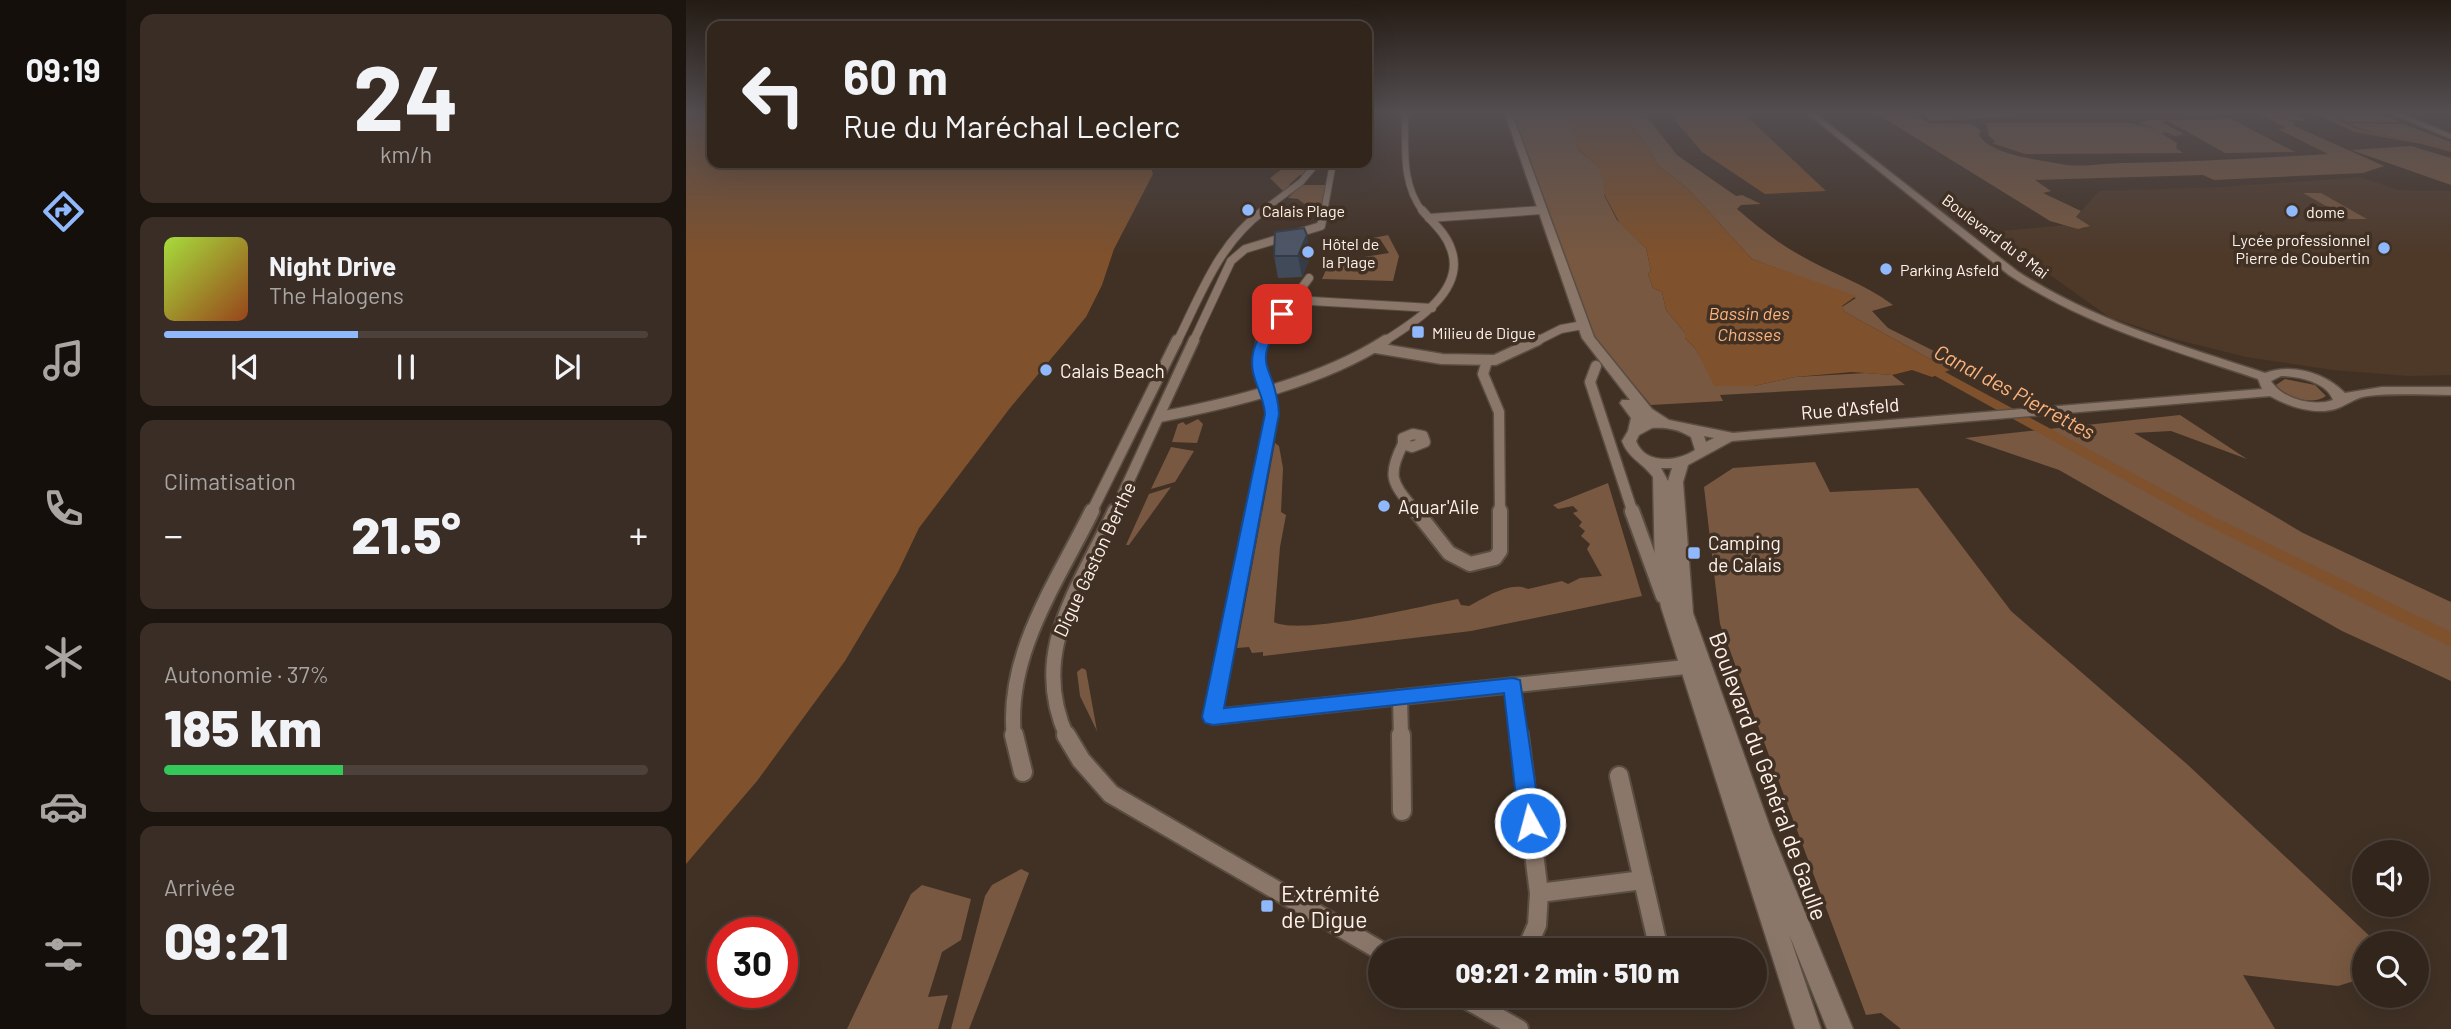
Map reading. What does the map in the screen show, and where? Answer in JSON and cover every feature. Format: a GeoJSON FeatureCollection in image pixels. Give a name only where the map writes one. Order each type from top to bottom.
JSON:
{"type":"FeatureCollection","features":[{"type":"Feature","properties":{"kind":"street"},"geometry":{"type":"LineString","coordinates":[[1159,417],[1267,389],[1325,370],[1376,348],[1432,308],[1449,284],[1454,265],[1450,244],[1416,204],[1409,187],[1408,159]]}},
{"type":"Feature","properties":{"kind":"street"},"geometry":{"type":"LineString","coordinates":[[1521,159],[1583,348],[1638,418],[1636,431]]}},
{"type":"Feature","properties":{"kind":"street","name":"Boulevard du 8 Mai"},"geometry":{"type":"LineString","coordinates":[[1868,159],[2007,269],[2046,295],[2108,323],[2266,377]]}},
{"type":"Feature","properties":{"kind":"street","name":"Digue Gaston Berthe"},"geometry":{"type":"LineString","coordinates":[[1023,772],[1015,751],[1011,704],[1014,679],[1032,632],[1220,255],[1245,224],[1301,182],[1313,168]]}},
{"type":"Feature","properties":{"kind":"street","name":"Digue Gaston Berthe"},"geometry":{"type":"LineString","coordinates":[[1332,168],[1321,226],[1250,248],[1233,259],[1056,639],[1051,682],[1062,728],[1087,770],[1124,803],[1368,944]]}},
{"type":"Feature","properties":{"kind":"street"},"geometry":{"type":"LineString","coordinates":[[1429,218],[1539,210]]}},
{"type":"Feature","properties":{"kind":"street"},"geometry":{"type":"LineString","coordinates":[[1309,278],[1270,328],[1259,350],[1259,372],[1267,389],[1272,414],[1213,717],[1695,666]]}},
{"type":"Feature","properties":{"kind":"street"},"geometry":{"type":"LineString","coordinates":[[1294,300],[1432,308]]}},
{"type":"Feature","properties":{"kind":"street"},"geometry":{"type":"LineString","coordinates":[[1376,348],[1407,354],[1487,361],[1504,359],[1553,330],[1578,326]]}},
{"type":"Feature","properties":{"kind":"street"},"geometry":{"type":"LineString","coordinates":[[1578,326],[1644,408],[1666,424]]}},
{"type":"Feature","properties":{"kind":"street"},"geometry":{"type":"LineString","coordinates":[[1402,444],[1391,467],[1392,480],[1441,543],[1455,559],[1465,563],[1483,564],[1495,558],[1500,551],[1499,416],[1483,374],[1487,361]]}},
{"type":"Feature","properties":{"kind":"street","name":"Boulevard du Général de Gaulle"},"geometry":{"type":"LineString","coordinates":[[1596,366],[1590,382],[1652,572],[1695,666],[1840,1029]]}},
{"type":"Feature","properties":{"kind":"street"},"geometry":{"type":"LineString","coordinates":[[2451,385],[2353,386],[2285,373],[2266,377],[2264,384],[2273,393],[2311,405],[2330,406],[2359,393],[2451,391]]}},
{"type":"Feature","properties":{"kind":"street"},"geometry":{"type":"LineString","coordinates":[[2314,379],[2334,389],[2340,396],[2340,401]]}},
{"type":"Feature","properties":{"kind":"street","name":"Rue d'Asfeld"},"geometry":{"type":"LineString","coordinates":[[1691,430],[1733,437],[2273,393]]}},
{"type":"Feature","properties":{"kind":"street"},"geometry":{"type":"LineString","coordinates":[[1636,431],[1651,425],[1666,424],[1691,430],[1699,438],[1701,449],[1696,456],[1681,462],[1648,460]]}},
{"type":"Feature","properties":{"kind":"street","name":"Boulevard du Général de Gaulle"},"geometry":{"type":"LineString","coordinates":[[1636,431],[1630,438],[1630,446],[1648,460],[1660,477],[1695,666],[1808,1029]]}},
{"type":"Feature","properties":{"kind":"street","name":"Rue d'Asfeld"},"geometry":{"type":"LineString","coordinates":[[1701,449],[1733,437]]}},
{"type":"Feature","properties":{"kind":"street","name":"Boulevard du Général de Gaulle"},"geometry":{"type":"LineString","coordinates":[[1670,607],[1670,536],[1675,475],[1681,462]]}},
{"type":"Feature","properties":{"kind":"street"},"geometry":{"type":"LineString","coordinates":[[1638,532],[1647,537],[1670,536]]}},
{"type":"Feature","properties":{"kind":"street"},"geometry":{"type":"LineString","coordinates":[[1513,685],[1539,893],[1537,925],[1531,938]]}},
{"type":"Feature","properties":{"kind":"street"},"geometry":{"type":"LineString","coordinates":[[1400,697],[1402,811]]}},
{"type":"Feature","properties":{"kind":"street"},"geometry":{"type":"LineString","coordinates":[[1619,776],[1656,938]]}},
{"type":"Feature","properties":{"kind":"street"},"geometry":{"type":"LineString","coordinates":[[1539,893],[1643,880]]}},
{"type":"Feature","properties":{"kind":"street"},"geometry":{"type":"LineString","coordinates":[[1499,1008],[1519,1029]]}},
{"type":"Feature","properties":{"kind":"shaded area"},"geometry":{"type":"Polygon","coordinates":[[[1529,159],[1590,159],[1600,168],[1605,181],[1604,195],[1617,220],[1646,248],[1651,271],[1648,274],[1653,288],[1662,292],[1666,310],[1685,333],[1685,338],[1695,348],[1711,377],[1754,386],[1795,377],[1866,373],[1892,375],[1905,385],[1720,395],[1723,401],[1651,405],[1593,336],[1529,159]]]}},
{"type":"Feature","properties":{"kind":"shaded area"},"geometry":{"type":"Polygon","coordinates":[[[1654,159],[1683,159],[1736,196],[1742,195],[1761,204],[1741,205],[1737,209],[1790,249],[1870,290],[1893,305],[1872,311],[1888,328],[1964,366],[1950,370],[1845,312],[1842,307],[1856,298],[1752,259],[1689,190],[1654,159]]]}},
{"type":"Feature","properties":{"kind":"shaded area"},"geometry":{"type":"Polygon","coordinates":[[[1950,159],[2038,159],[2084,165],[2237,159],[2368,159],[2384,166],[2363,173],[2214,180],[2203,175],[2035,180],[2051,191],[2043,193],[2081,211],[2076,217],[2090,226],[2078,229],[2050,221],[1950,159]]]}},
{"type":"Feature","properties":{"kind":"shaded area"},"geometry":{"type":"Polygon","coordinates":[[[2377,159],[2451,159],[2451,185],[2377,159]]]}},
{"type":"Feature","properties":{"kind":"shaded area"},"geometry":{"type":"Polygon","coordinates":[[[1283,168],[1310,168],[1305,176],[1300,175],[1289,185],[1293,186],[1283,191],[1270,178],[1283,168]]]}},
{"type":"Feature","properties":{"kind":"shaded area"},"geometry":{"type":"Polygon","coordinates":[[[2361,177],[2398,190],[2451,191],[2451,375],[2409,376],[2333,370],[2246,357],[2174,339],[2109,317],[1990,232],[2066,225],[2086,229],[2076,217],[2099,191],[2224,187],[2361,177]]]}},
{"type":"Feature","properties":{"kind":"shaded area"},"geometry":{"type":"Polygon","coordinates":[[[1301,185],[1326,185],[1320,220],[1314,219],[1319,215],[1298,199],[1288,198],[1301,185]]]}},
{"type":"Feature","properties":{"kind":"shaded area"},"geometry":{"type":"Polygon","coordinates":[[[2303,193],[2321,193],[2367,219],[2349,219],[2303,193]]]}},
{"type":"Feature","properties":{"kind":"shaded area"},"geometry":{"type":"Polygon","coordinates":[[[1388,235],[1399,256],[1393,281],[1322,279],[1326,270],[1333,265],[1320,264],[1389,253],[1380,239],[1373,238],[1388,235]]]}},
{"type":"Feature","properties":{"kind":"shaded area"},"geometry":{"type":"Polygon","coordinates":[[[2285,379],[2315,385],[2326,396],[2314,400],[2293,397],[2276,385],[2285,379]]]}},
{"type":"Feature","properties":{"kind":"shaded area"},"geometry":{"type":"Polygon","coordinates":[[[2180,415],[2247,459],[2171,431],[2134,433],[2303,533],[2451,602],[2451,681],[2342,631],[2059,470],[1965,438],[2180,415]]]}},
{"type":"Feature","properties":{"kind":"shaded area"},"geometry":{"type":"Polygon","coordinates":[[[1198,419],[1203,424],[1197,443],[1172,442],[1178,424],[1183,422],[1186,425],[1198,419]]]}},
{"type":"Feature","properties":{"kind":"shaded area"},"geometry":{"type":"Polygon","coordinates":[[[1275,443],[1279,446],[1283,468],[1281,512],[1286,515],[1280,547],[1274,622],[1288,625],[1335,623],[1458,599],[1461,605],[1469,606],[1506,588],[1528,589],[1562,581],[1568,584],[1580,578],[1602,576],[1587,549],[1590,544],[1581,536],[1585,531],[1579,526],[1582,522],[1573,513],[1578,511],[1573,506],[1558,509],[1553,505],[1608,483],[1642,596],[1471,631],[1263,656],[1263,652],[1252,653],[1249,647],[1237,648],[1275,443]]]}},
{"type":"Feature","properties":{"kind":"shaded area"},"geometry":{"type":"Polygon","coordinates":[[[1171,447],[1194,451],[1175,482],[1151,489],[1171,447]]]}},
{"type":"Feature","properties":{"kind":"shaded area"},"geometry":{"type":"Polygon","coordinates":[[[1815,462],[1830,492],[1918,488],[2011,611],[2188,765],[2364,931],[2352,931],[2352,982],[2338,986],[2243,975],[2275,1029],[1901,1029],[1881,1013],[1866,1015],[1720,624],[1704,487],[1733,468],[1815,462]]]}},
{"type":"Feature","properties":{"kind":"shaded area"},"geometry":{"type":"Polygon","coordinates":[[[1171,487],[1129,545],[1126,545],[1149,494],[1171,487]]]}},
{"type":"Feature","properties":{"kind":"shaded area"},"geometry":{"type":"Polygon","coordinates":[[[1082,668],[1086,670],[1097,731],[1080,696],[1077,672],[1082,668]]]}},
{"type":"Feature","properties":{"kind":"shaded area"},"geometry":{"type":"Polygon","coordinates":[[[1021,869],[1029,873],[969,1029],[951,1029],[985,896],[992,885],[1021,869]]]}},
{"type":"Feature","properties":{"kind":"shaded area"},"geometry":{"type":"Polygon","coordinates":[[[922,885],[971,899],[961,940],[942,952],[928,997],[948,995],[938,1029],[847,1029],[911,894],[922,885]]]}},
{"type":"Feature","properties":{"kind":"water"},"geometry":{"type":"Polygon","coordinates":[[[686,159],[707,159],[707,168],[1151,168],[1153,174],[1114,249],[1102,285],[1086,317],[1010,408],[919,528],[898,572],[845,661],[757,781],[686,864],[686,159]]]}},
{"type":"Feature","properties":{"kind":"water","name":"Bassin des Chasses"},"geometry":{"type":"Polygon","coordinates":[[[1590,159],[1654,159],[1689,190],[1752,259],[1856,296],[1842,306],[1845,312],[1950,370],[1932,377],[1912,370],[1892,375],[1852,372],[1795,377],[1754,386],[1714,386],[1695,348],[1666,310],[1662,292],[1653,288],[1648,274],[1651,271],[1646,248],[1620,224],[1603,192],[1605,181],[1599,174],[1600,168],[1590,159]]]}},
{"type":"Feature","properties":{"kind":"water"},"geometry":{"type":"Polygon","coordinates":[[[1713,159],[1792,159],[1826,191],[1765,194],[1713,159]]]}},
{"type":"Feature","properties":{"kind":"building"},"geometry":{"type":"Polygon","coordinates":[[[1304,228],[1307,235],[1298,256],[1274,256],[1275,232],[1304,228]]]}},
{"type":"Feature","properties":{"kind":"waterway","name":"Canal des Pierrettes"},"geometry":{"type":"LineString","coordinates":[[1923,364],[2208,520],[2451,640]]}},
{"type":"Feature","properties":{"kind":"place","name":"Calais Plage"},"geometry":{"type":"Point","coordinates":[1248,210]}},
{"type":"Feature","properties":{"kind":"place","name":"dome"},"geometry":{"type":"Point","coordinates":[2292,211]}},
{"type":"Feature","properties":{"kind":"place","name":"Lycée professionnel Pierre de Coubertin"},"geometry":{"type":"Point","coordinates":[2384,248]}},
{"type":"Feature","properties":{"kind":"place","name":"Hôtel de la Plage"},"geometry":{"type":"Point","coordinates":[1308,252]}},
{"type":"Feature","properties":{"kind":"place","name":"Parking Asfeld"},"geometry":{"type":"Point","coordinates":[1886,269]}},
{"type":"Feature","properties":{"kind":"place","name":"Milieu de Digue"},"geometry":{"type":"Point","coordinates":[1418,332]}},
{"type":"Feature","properties":{"kind":"place","name":"Calais Beach"},"geometry":{"type":"Point","coordinates":[1046,370]}},
{"type":"Feature","properties":{"kind":"place","name":"Aquar'Aile"},"geometry":{"type":"Point","coordinates":[1384,506]}},
{"type":"Feature","properties":{"kind":"place","name":"Camping de Calais"},"geometry":{"type":"Point","coordinates":[1694,553]}},
{"type":"Feature","properties":{"kind":"place","name":"Extrémité de Digue"},"geometry":{"type":"Point","coordinates":[1267,906]}},
{"type":"Feature","properties":{"kind":"route"},"geometry":{"type":"LineString","coordinates":[[1282,314],[1270,328],[1259,350],[1259,372],[1271,398],[1272,414],[1213,717],[1513,685],[1530,823]]}}]}
